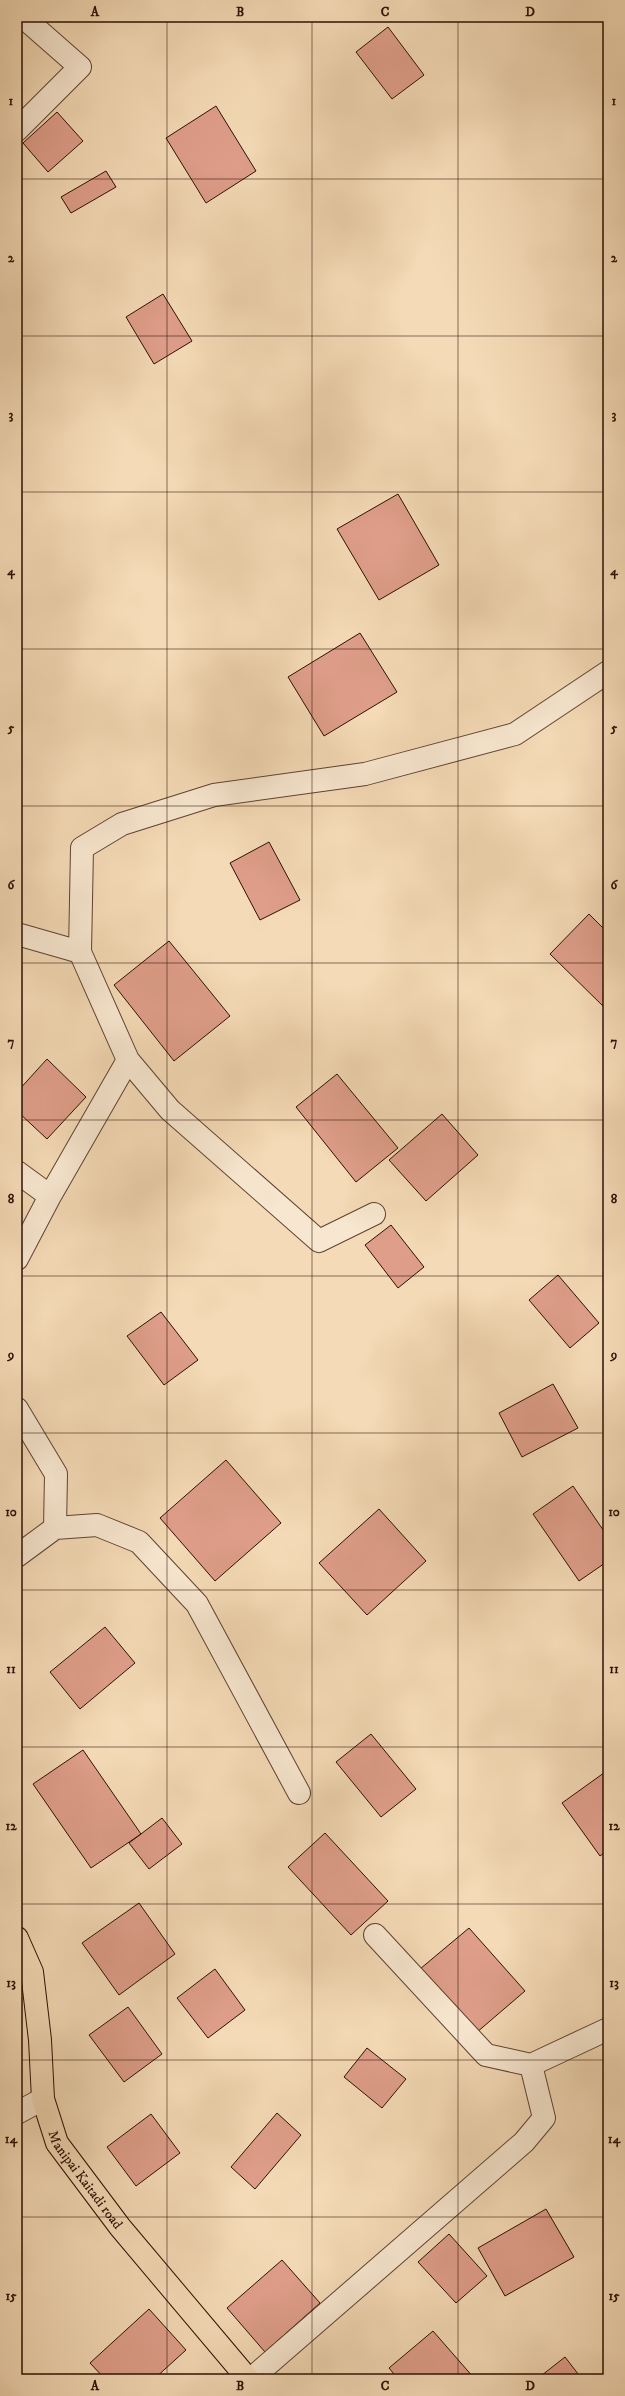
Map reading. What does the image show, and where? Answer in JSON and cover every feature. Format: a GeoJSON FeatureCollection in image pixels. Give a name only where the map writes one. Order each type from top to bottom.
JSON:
{"type":"FeatureCollection","features":[{"type":"Feature","properties":{"kind":"main road","name":"Manipai Kaitadi road"},"geometry":{"type":"LineString","coordinates":[[17,1938],[32,1972],[40,2040],[43,2099],[57,2143],[120,2227],[248,2379]]}},
{"type":"Feature","properties":{"kind":"street"},"geometry":{"type":"LineString","coordinates":[[17,130],[80,67],[23,17]]}},
{"type":"Feature","properties":{"kind":"street"},"geometry":{"type":"LineString","coordinates":[[374,1214],[319,1241],[170,1110],[128,1060],[80,952],[82,848],[122,824],[214,794],[365,774],[515,734],[608,672]]}},
{"type":"Feature","properties":{"kind":"street"},"geometry":{"type":"LineString","coordinates":[[17,934],[80,952]]}},
{"type":"Feature","properties":{"kind":"street"},"geometry":{"type":"LineString","coordinates":[[17,1259],[50,1196],[128,1060]]}},
{"type":"Feature","properties":{"kind":"street"},"geometry":{"type":"LineString","coordinates":[[17,1172],[50,1196]]}},
{"type":"Feature","properties":{"kind":"street"},"geometry":{"type":"LineString","coordinates":[[17,1409],[56,1474],[55,1528]]}},
{"type":"Feature","properties":{"kind":"street"},"geometry":{"type":"LineString","coordinates":[[17,1556],[55,1528],[97,1525],[138,1542],[197,1604],[299,1793]]}},
{"type":"Feature","properties":{"kind":"street"},"geometry":{"type":"LineString","coordinates":[[375,1935],[486,2055],[530,2065],[608,2030]]}},
{"type":"Feature","properties":{"kind":"street"},"geometry":{"type":"LineString","coordinates":[[251,2379],[524,2142],[544,2118],[530,2065]]}},
{"type":"Feature","properties":{"kind":"street"},"geometry":{"type":"LineString","coordinates":[[17,2114],[43,2099]]}},
{"type":"Feature","properties":{"kind":"building"},"geometry":{"type":"Polygon","coordinates":[[[388,27],[424,75],[392,99],[356,52],[388,27]]]}},
{"type":"Feature","properties":{"kind":"building"},"geometry":{"type":"Polygon","coordinates":[[[216,106],[256,171],[206,203],[166,138],[216,106]]]}},
{"type":"Feature","properties":{"kind":"building"},"geometry":{"type":"Polygon","coordinates":[[[57,112],[83,141],[48,172],[23,143],[57,112]]]}},
{"type":"Feature","properties":{"kind":"building"},"geometry":{"type":"Polygon","coordinates":[[[106,171],[116,187],[71,213],[61,197],[106,171]]]}},
{"type":"Feature","properties":{"kind":"building"},"geometry":{"type":"Polygon","coordinates":[[[163,294],[192,341],[154,364],[126,317],[163,294]]]}},
{"type":"Feature","properties":{"kind":"building"},"geometry":{"type":"Polygon","coordinates":[[[398,494],[439,565],[379,600],[337,529],[398,494]]]}},
{"type":"Feature","properties":{"kind":"building"},"geometry":{"type":"Polygon","coordinates":[[[360,633],[397,692],[324,736],[288,677],[360,633]]]}},
{"type":"Feature","properties":{"kind":"building"},"geometry":{"type":"Polygon","coordinates":[[[269,842],[300,900],[260,920],[230,863],[269,842]]]}},
{"type":"Feature","properties":{"kind":"building"},"geometry":{"type":"Polygon","coordinates":[[[589,914],[608,933],[608,1011],[550,954],[589,914]]]}},
{"type":"Feature","properties":{"kind":"building"},"geometry":{"type":"Polygon","coordinates":[[[169,941],[230,1016],[174,1061],[114,985],[169,941]]]}},
{"type":"Feature","properties":{"kind":"building"},"geometry":{"type":"Polygon","coordinates":[[[47,1059],[86,1097],[47,1139],[17,1111],[17,1092],[47,1059]]]}},
{"type":"Feature","properties":{"kind":"building"},"geometry":{"type":"Polygon","coordinates":[[[337,1074],[398,1148],[356,1182],[296,1107],[337,1074]]]}},
{"type":"Feature","properties":{"kind":"building"},"geometry":{"type":"Polygon","coordinates":[[[442,1114],[478,1155],[426,1201],[389,1160],[442,1114]]]}},
{"type":"Feature","properties":{"kind":"building"},"geometry":{"type":"Polygon","coordinates":[[[391,1225],[424,1267],[398,1288],[365,1245],[391,1225]]]}},
{"type":"Feature","properties":{"kind":"building"},"geometry":{"type":"Polygon","coordinates":[[[558,1275],[599,1323],[570,1348],[529,1300],[558,1275]]]}},
{"type":"Feature","properties":{"kind":"building"},"geometry":{"type":"Polygon","coordinates":[[[161,1312],[198,1360],[164,1385],[127,1336],[161,1312]]]}},
{"type":"Feature","properties":{"kind":"building"},"geometry":{"type":"Polygon","coordinates":[[[553,1384],[578,1428],[522,1457],[499,1413],[553,1384]]]}},
{"type":"Feature","properties":{"kind":"building"},"geometry":{"type":"Polygon","coordinates":[[[226,1460],[281,1523],[215,1581],[160,1518],[226,1460]]]}},
{"type":"Feature","properties":{"kind":"building"},"geometry":{"type":"Polygon","coordinates":[[[573,1486],[608,1537],[608,1561],[579,1581],[533,1514],[573,1486]]]}},
{"type":"Feature","properties":{"kind":"building"},"geometry":{"type":"Polygon","coordinates":[[[379,1509],[426,1561],[367,1615],[319,1563],[379,1509]]]}},
{"type":"Feature","properties":{"kind":"building"},"geometry":{"type":"Polygon","coordinates":[[[105,1627],[135,1663],[80,1709],[50,1672],[105,1627]]]}},
{"type":"Feature","properties":{"kind":"building"},"geometry":{"type":"Polygon","coordinates":[[[371,1734],[416,1789],[381,1817],[336,1762],[371,1734]]]}},
{"type":"Feature","properties":{"kind":"building"},"geometry":{"type":"Polygon","coordinates":[[[83,1750],[141,1834],[91,1868],[33,1784],[83,1750]]]}},
{"type":"Feature","properties":{"kind":"building"},"geometry":{"type":"Polygon","coordinates":[[[608,1770],[608,1850],[600,1856],[562,1803],[608,1770]]]}},
{"type":"Feature","properties":{"kind":"building"},"geometry":{"type":"Polygon","coordinates":[[[162,1818],[182,1844],[149,1869],[129,1843],[162,1818]]]}},
{"type":"Feature","properties":{"kind":"building"},"geometry":{"type":"Polygon","coordinates":[[[325,1833],[388,1901],[351,1935],[288,1867],[325,1833]]]}},
{"type":"Feature","properties":{"kind":"building"},"geometry":{"type":"Polygon","coordinates":[[[139,1903],[175,1954],[119,1995],[82,1943],[139,1903]]]}},
{"type":"Feature","properties":{"kind":"building"},"geometry":{"type":"Polygon","coordinates":[[[469,1928],[525,1991],[476,2033],[420,1969],[469,1928]]]}},
{"type":"Feature","properties":{"kind":"building"},"geometry":{"type":"Polygon","coordinates":[[[215,1969],[245,2010],[208,2038],[177,1998],[215,1969]]]}},
{"type":"Feature","properties":{"kind":"building"},"geometry":{"type":"Polygon","coordinates":[[[128,2007],[162,2054],[124,2082],[89,2035],[128,2007]]]}},
{"type":"Feature","properties":{"kind":"building"},"geometry":{"type":"Polygon","coordinates":[[[367,2048],[406,2079],[382,2108],[344,2077],[367,2048]]]}},
{"type":"Feature","properties":{"kind":"building"},"geometry":{"type":"Polygon","coordinates":[[[277,2113],[301,2135],[255,2189],[231,2167],[277,2113]]]}},
{"type":"Feature","properties":{"kind":"building"},"geometry":{"type":"Polygon","coordinates":[[[151,2114],[180,2153],[136,2186],[107,2147],[151,2114]]]}},
{"type":"Feature","properties":{"kind":"building"},"geometry":{"type":"Polygon","coordinates":[[[546,2209],[574,2257],[505,2296],[478,2248],[546,2209]]]}},
{"type":"Feature","properties":{"kind":"building"},"geometry":{"type":"Polygon","coordinates":[[[449,2234],[487,2276],[456,2303],[418,2262],[449,2234]]]}},
{"type":"Feature","properties":{"kind":"building"},"geometry":{"type":"Polygon","coordinates":[[[282,2260],[320,2303],[265,2352],[227,2308],[282,2260]]]}},
{"type":"Feature","properties":{"kind":"building"},"geometry":{"type":"Polygon","coordinates":[[[149,2309],[186,2350],[154,2379],[105,2379],[90,2363],[149,2309]]]}},
{"type":"Feature","properties":{"kind":"building"},"geometry":{"type":"Polygon","coordinates":[[[433,2331],[474,2378],[473,2379],[398,2379],[389,2368],[433,2331]]]}},
{"type":"Feature","properties":{"kind":"building"},"geometry":{"type":"Polygon","coordinates":[[[565,2357],[582,2379],[537,2379],[565,2357]]]}}]}
